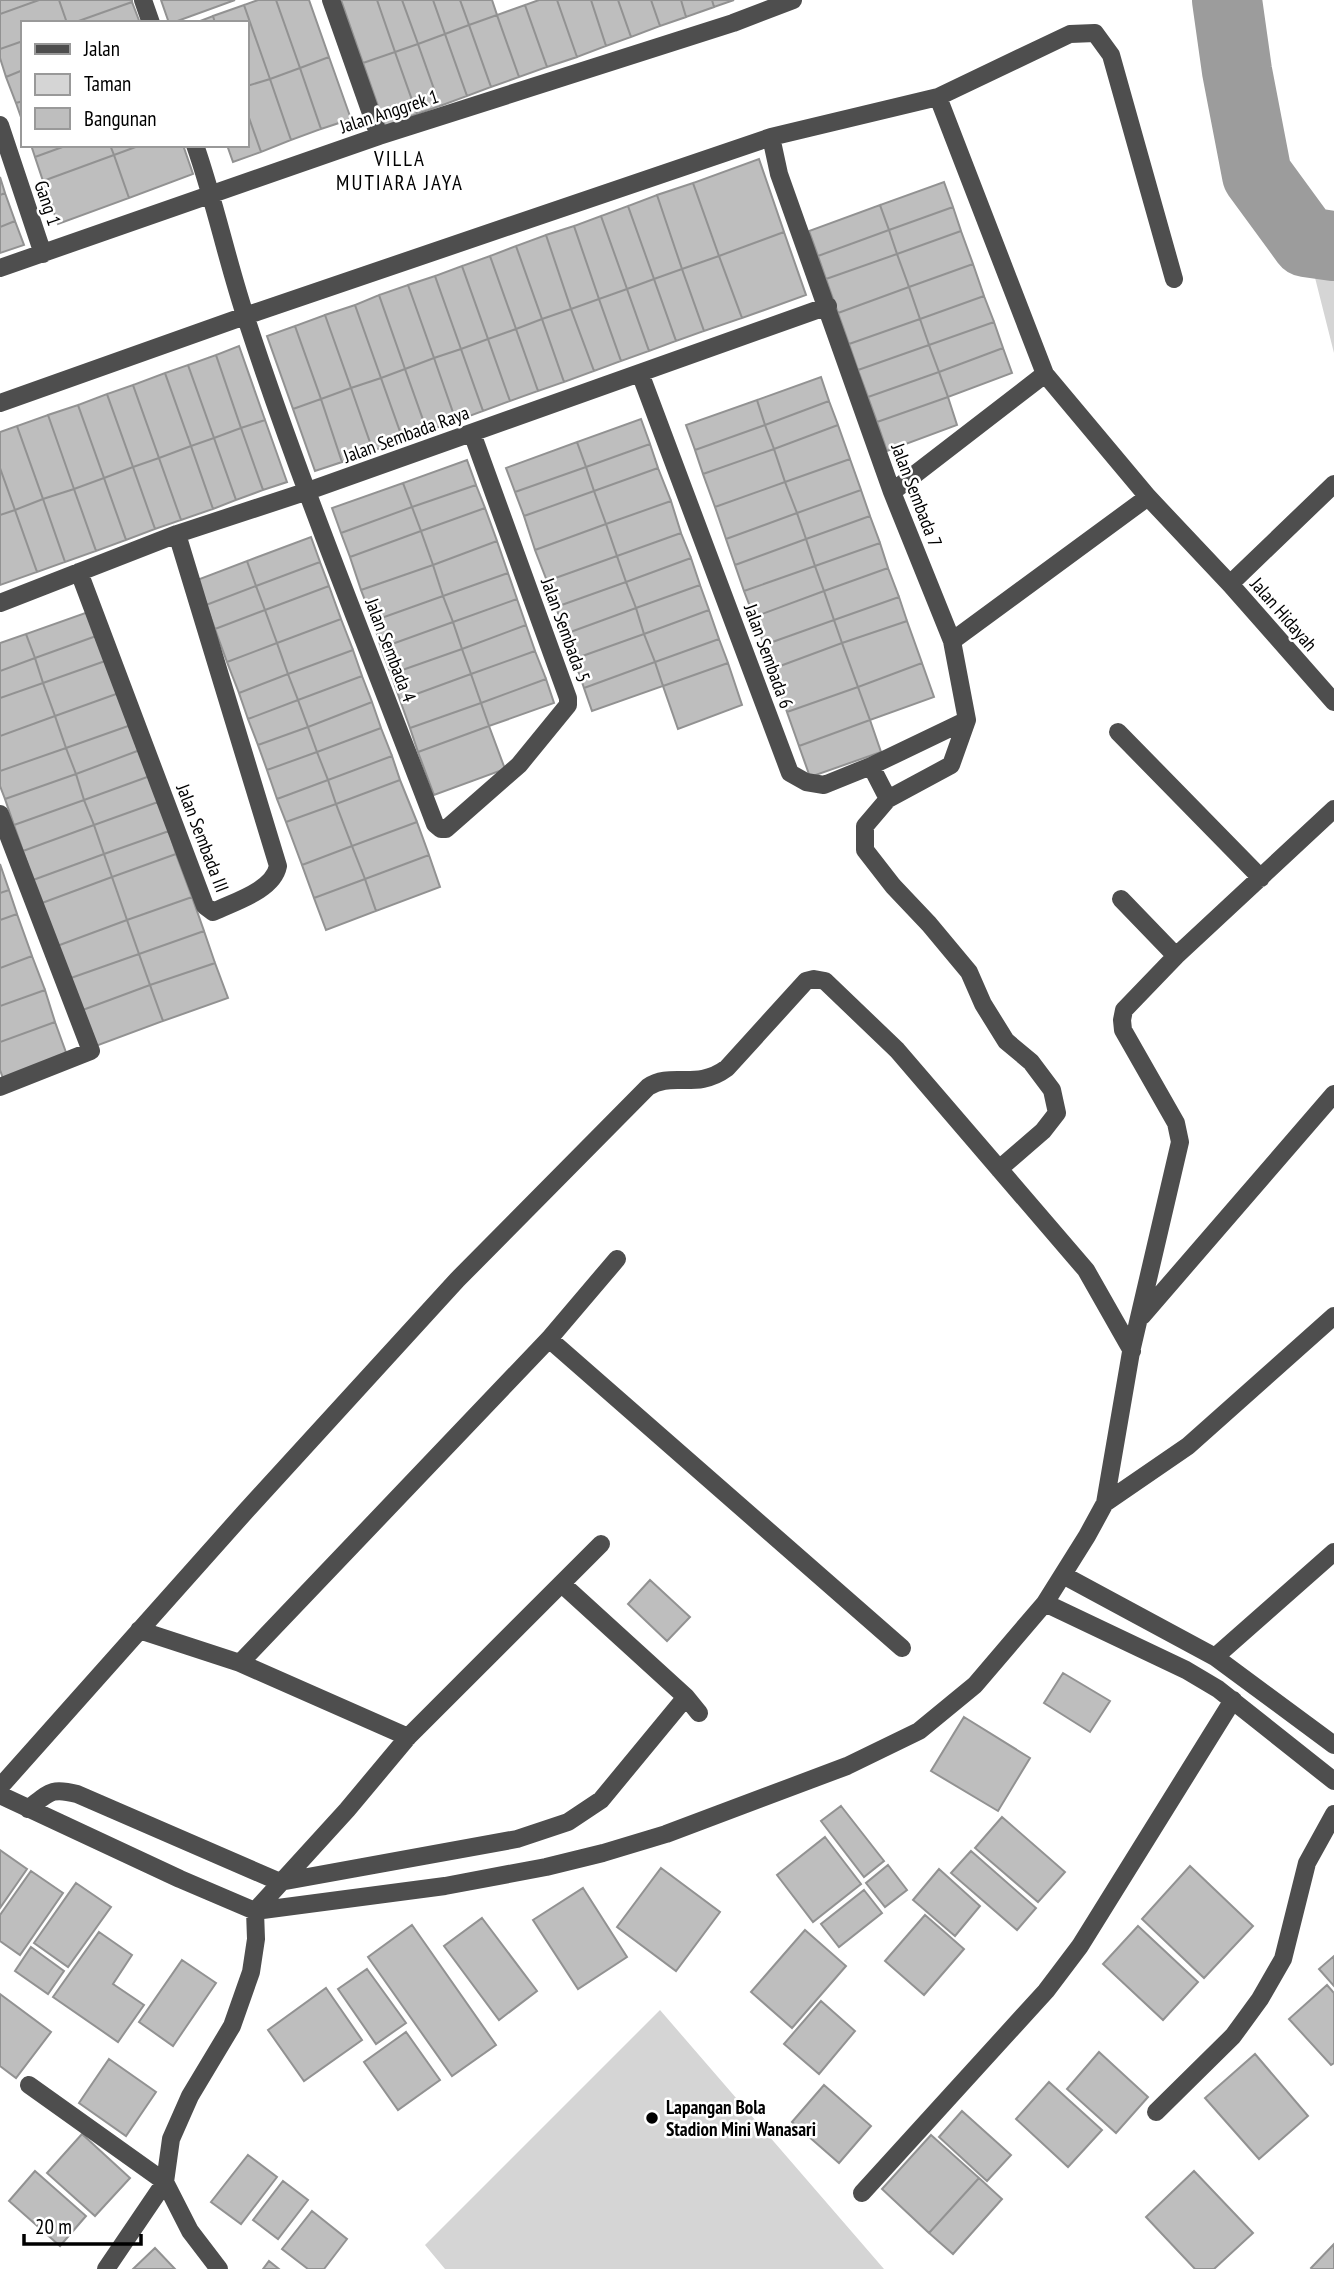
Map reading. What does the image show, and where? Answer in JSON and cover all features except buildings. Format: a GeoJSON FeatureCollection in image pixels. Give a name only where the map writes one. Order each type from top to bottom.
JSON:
{"type":"FeatureCollection","features":[{"type":"Feature","properties":{"kind":"street"},"geometry":{"type":"LineString","coordinates":[[143,0],[150,21]]}},
{"type":"Feature","properties":{"kind":"street"},"geometry":{"type":"LineString","coordinates":[[331,0],[379,136]]}},
{"type":"Feature","properties":{"kind":"street","name":"Jalan Anggrek 1"},"geometry":{"type":"LineString","coordinates":[[0,268],[379,136],[733,23],[793,0]]}},
{"type":"Feature","properties":{"kind":"street"},"geometry":{"type":"LineString","coordinates":[[0,403],[771,137],[938,97],[1070,34],[1095,33],[1111,55],[1174,279]]}},
{"type":"Feature","properties":{"kind":"street","name":"Jalan Hidayah"},"geometry":{"type":"LineString","coordinates":[[938,97],[1045,374],[1148,497],[1230,584],[1334,702]]}},
{"type":"Feature","properties":{"kind":"street","name":"Gang 1"},"geometry":{"type":"LineString","coordinates":[[0,125],[43,254]]}},
{"type":"Feature","properties":{"kind":"street","name":"Jalan Sembada 7"},"geometry":{"type":"LineString","coordinates":[[771,137],[779,174],[892,492],[952,641],[967,720]]}},
{"type":"Feature","properties":{"kind":"street","name":"Jalan Sembada 4"},"geometry":{"type":"LineString","coordinates":[[196,147],[212,194],[246,316],[307,491],[435,824]]}},
{"type":"Feature","properties":{"kind":"street","name":"Jalan Sembada Raya"},"geometry":{"type":"LineString","coordinates":[[0,603],[177,534],[307,491],[828,306]]}},
{"type":"Feature","properties":{"kind":"street","name":"Jalan Sembada 6"},"geometry":{"type":"LineString","coordinates":[[640,373],[790,773],[806,782],[824,785],[871,766],[967,720]]}},
{"type":"Feature","properties":{"kind":"street"},"geometry":{"type":"LineString","coordinates":[[892,492],[1045,374]]}},
{"type":"Feature","properties":{"kind":"street","name":"Jalan Sembada 5"},"geometry":{"type":"LineString","coordinates":[[435,824],[446,829],[519,765],[568,705],[568,698],[472,433]]}},
{"type":"Feature","properties":{"kind":"street"},"geometry":{"type":"LineString","coordinates":[[1230,584],[1334,484]]}},
{"type":"Feature","properties":{"kind":"street"},"geometry":{"type":"LineString","coordinates":[[952,641],[1148,497]]}},
{"type":"Feature","properties":{"kind":"street","name":"Jalan Sembada III"},"geometry":{"type":"LineString","coordinates":[[79,572],[205,906],[213,912],[254,892],[276,874],[278,866],[177,534]]}},
{"type":"Feature","properties":{"kind":"street"},"geometry":{"type":"LineString","coordinates":[[967,720],[951,765],[888,799],[866,826],[865,850],[892,886],[929,924],[969,972],[983,1004],[1006,1041],[1031,1062],[1052,1090],[1057,1113],[1042,1131],[999,1169]]}},
{"type":"Feature","properties":{"kind":"street"},"geometry":{"type":"LineString","coordinates":[[1118,732],[1261,878]]}},
{"type":"Feature","properties":{"kind":"street"},"geometry":{"type":"LineString","coordinates":[[871,766],[888,799]]}},
{"type":"Feature","properties":{"kind":"street"},"geometry":{"type":"LineString","coordinates":[[0,1795],[255,1910],[445,1886],[546,1867],[666,1834],[847,1766],[919,1731],[975,1685],[1045,1603],[1105,1503],[1132,1350],[1180,1142],[1176,1124],[1123,1030],[1124,1010],[1176,956],[1334,809]]}},
{"type":"Feature","properties":{"kind":"street"},"geometry":{"type":"LineString","coordinates":[[0,814],[91,1051],[0,1087]]}},
{"type":"Feature","properties":{"kind":"street"},"geometry":{"type":"LineString","coordinates":[[1121,899],[1176,956]]}},
{"type":"Feature","properties":{"kind":"street"},"geometry":{"type":"LineString","coordinates":[[0,1787],[139,1629],[457,1280],[648,1087],[660,1081],[705,1080],[719,1074],[806,981],[825,981],[897,1051],[1086,1270],[1132,1350]]}},
{"type":"Feature","properties":{"kind":"street"},"geometry":{"type":"LineString","coordinates":[[1139,1320],[1334,1094]]}},
{"type":"Feature","properties":{"kind":"street"},"geometry":{"type":"LineString","coordinates":[[240,1663],[549,1339],[617,1259]]}},
{"type":"Feature","properties":{"kind":"street"},"geometry":{"type":"LineString","coordinates":[[1105,1503],[1188,1446],[1334,1316]]}},
{"type":"Feature","properties":{"kind":"street"},"geometry":{"type":"LineString","coordinates":[[549,1339],[902,1648]]}},
{"type":"Feature","properties":{"kind":"street"},"geometry":{"type":"LineString","coordinates":[[106,2269],[165,2182],[171,2139],[190,2096],[232,2026],[251,1972],[256,1939],[255,1910],[347,1810],[408,1737],[601,1544]]}},
{"type":"Feature","properties":{"kind":"street"},"geometry":{"type":"LineString","coordinates":[[1215,1657],[1334,1552]]}},
{"type":"Feature","properties":{"kind":"street"},"geometry":{"type":"LineString","coordinates":[[1063,1575],[1215,1657],[1334,1745]]}},
{"type":"Feature","properties":{"kind":"street"},"geometry":{"type":"LineString","coordinates":[[562,1584],[686,1697],[699,1713]]}},
{"type":"Feature","properties":{"kind":"street"},"geometry":{"type":"LineString","coordinates":[[1045,1603],[1186,1670],[1233,1700],[1334,1782]]}},
{"type":"Feature","properties":{"kind":"street"},"geometry":{"type":"LineString","coordinates":[[139,1629],[240,1663],[408,1737]]}},
{"type":"Feature","properties":{"kind":"street"},"geometry":{"type":"LineString","coordinates":[[28,1809],[59,1790],[77,1794],[280,1882],[517,1839],[568,1822],[601,1800],[686,1697]]}},
{"type":"Feature","properties":{"kind":"street"},"geometry":{"type":"LineString","coordinates":[[862,2193],[1046,1991],[1080,1946],[1233,1700]]}},
{"type":"Feature","properties":{"kind":"street"},"geometry":{"type":"LineString","coordinates":[[1156,2112],[1233,2036],[1260,1999],[1283,1959],[1307,1863],[1334,1814]]}},
{"type":"Feature","properties":{"kind":"street"},"geometry":{"type":"LineString","coordinates":[[29,2085],[165,2182],[190,2231],[219,2269]]}},
{"type":"Feature","properties":{"kind":"green space"},"geometry":{"type":"Polygon","coordinates":[[[1306,242],[1334,246],[1334,353],[1306,242]]]}},
{"type":"Feature","properties":{"kind":"green space","name":"Lapangan Bola Stadion Mini Wanasari"},"geometry":{"type":"Polygon","coordinates":[[[660,2010],[884,2269],[445,2269],[425,2245],[660,2010]]]}},
{"type":"Feature","properties":{"kind":"waterway"},"geometry":{"type":"LineString","coordinates":[[1227,0],[1237,71],[1257,175],[1306,242],[1334,246]]}},
{"type":"Feature","properties":{"kind":"place","name":"Lapangan Bola Stadion Mini Wanasari"},"geometry":{"type":"Point","coordinates":[652,2118]}},
{"type":"Feature","properties":{"kind":"district","name":"VILLA MUTIARA JAYA"},"geometry":{"type":"Point","coordinates":[400,170]}}]}
